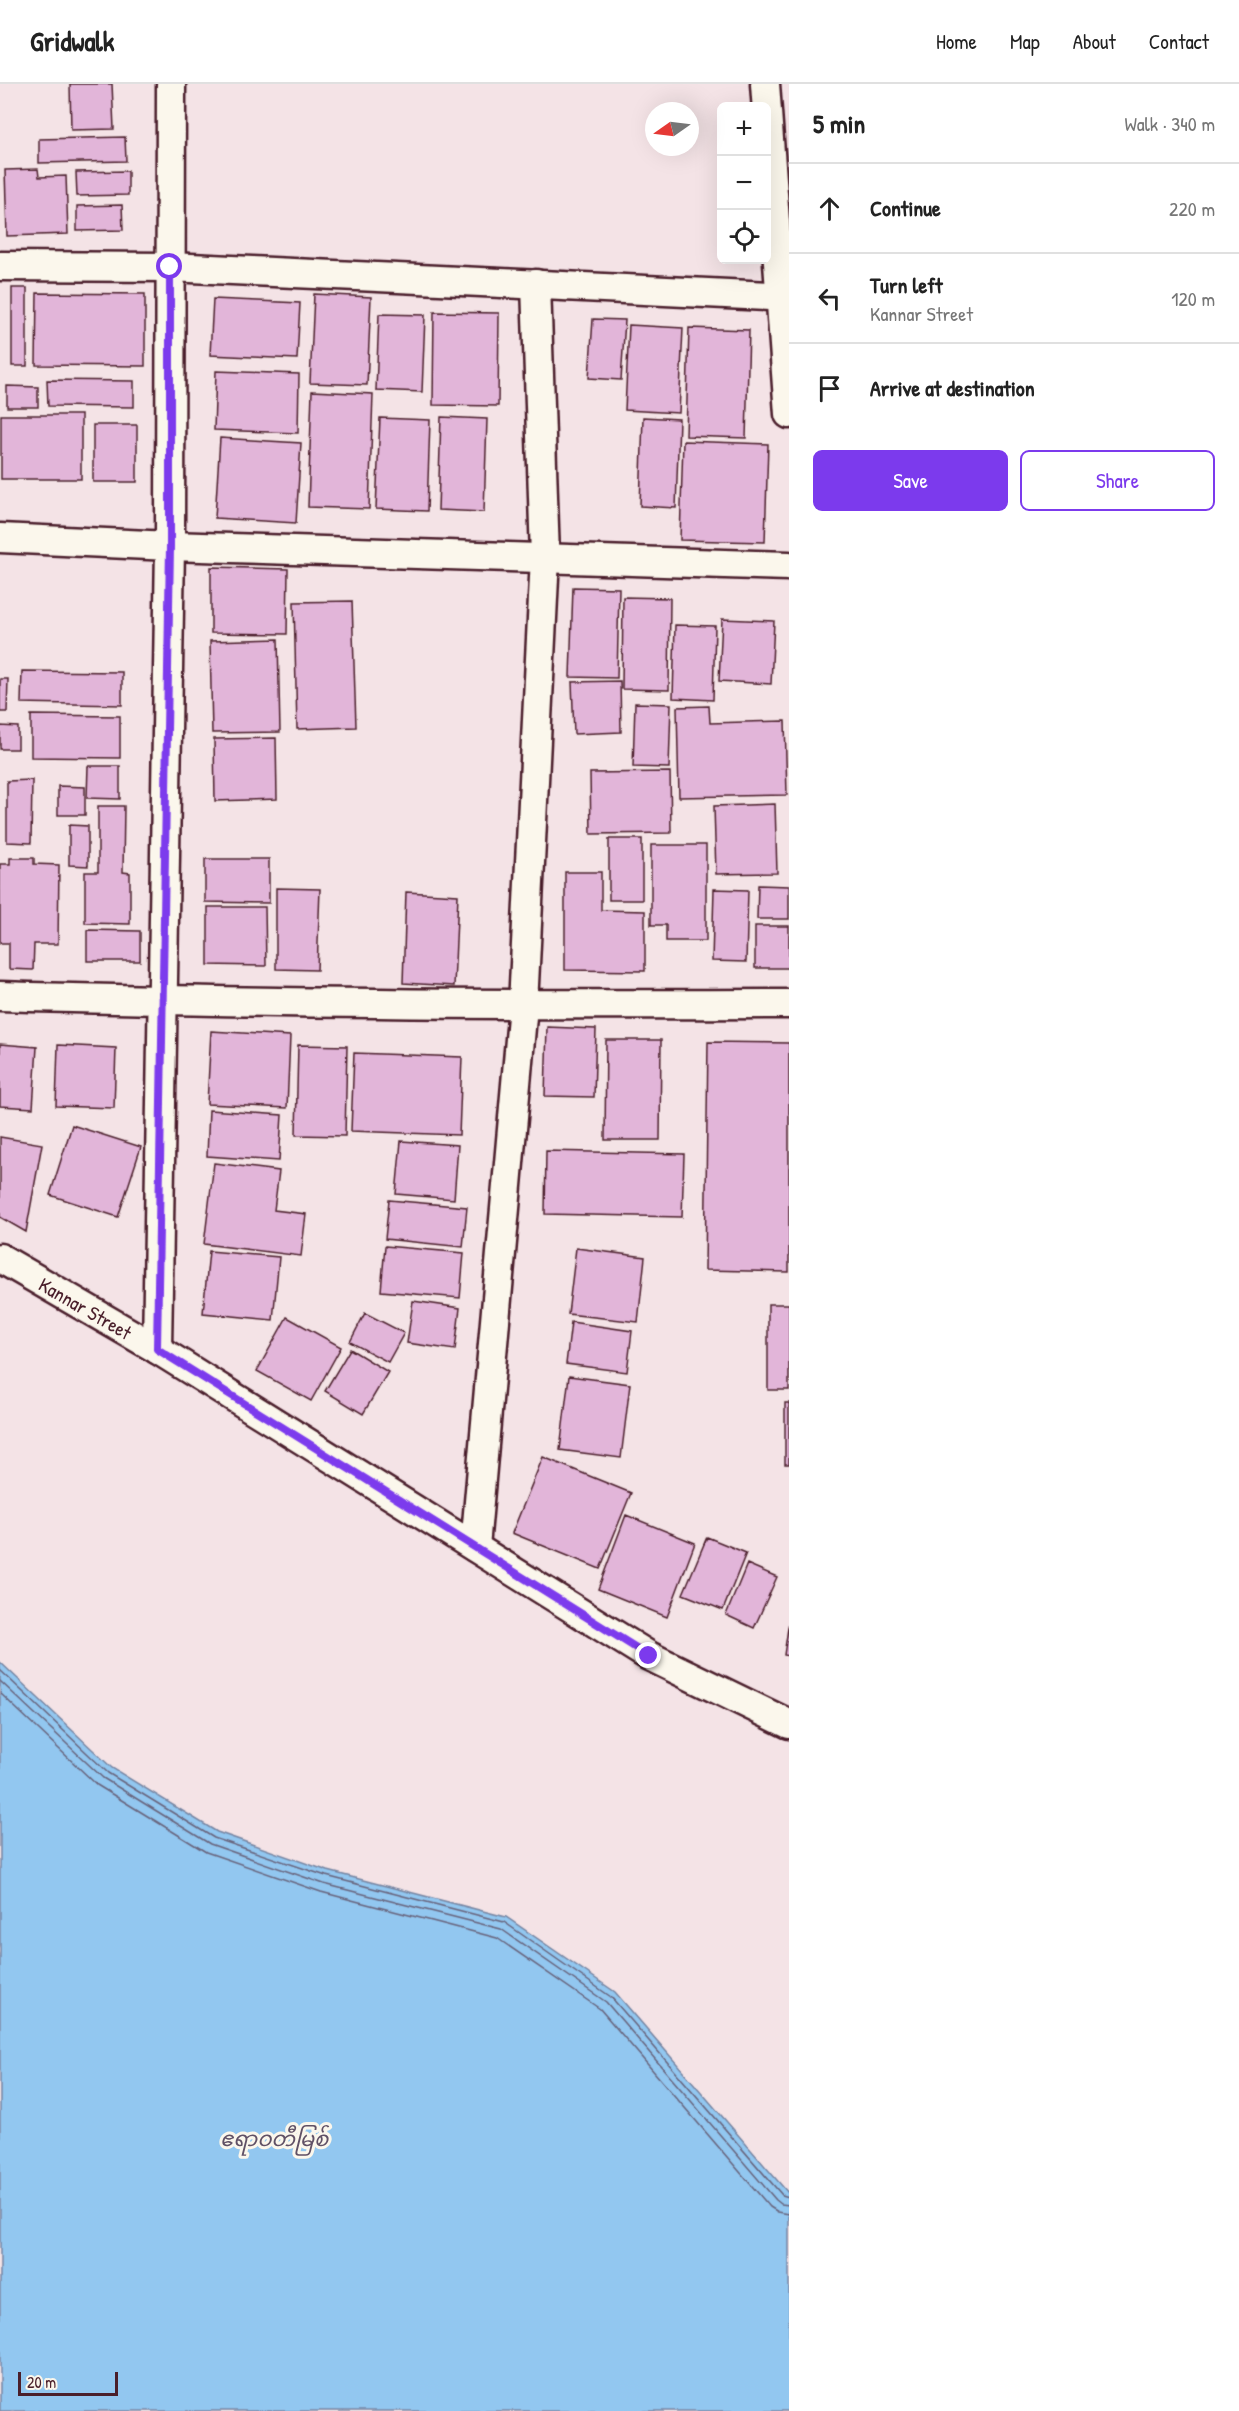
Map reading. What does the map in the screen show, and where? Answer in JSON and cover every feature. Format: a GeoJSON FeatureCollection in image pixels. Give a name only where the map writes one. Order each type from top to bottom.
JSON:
{"type":"FeatureCollection","features":[{"type":"Feature","properties":{"kind":"street"},"geometry":{"type":"LineString","coordinates":[[157,1349],[170,546],[171,84]]}},
{"type":"Feature","properties":{"kind":"street"},"geometry":{"type":"LineString","coordinates":[[765,84],[785,297],[789,414]]}},
{"type":"Feature","properties":{"kind":"street"},"geometry":{"type":"LineString","coordinates":[[0,266],[170,267],[785,297]]}},
{"type":"Feature","properties":{"kind":"street"},"geometry":{"type":"LineString","coordinates":[[475,1547],[523,1005],[545,557],[536,284]]}},
{"type":"Feature","properties":{"kind":"street"},"geometry":{"type":"LineString","coordinates":[[0,538],[170,546],[789,566]]}},
{"type":"Feature","properties":{"kind":"street"},"geometry":{"type":"LineString","coordinates":[[0,996],[163,1001],[523,1005],[789,1004]]}},
{"type":"Feature","properties":{"kind":"street","name":"Kannar Street"},"geometry":{"type":"LineString","coordinates":[[0,1258],[157,1349],[649,1656],[789,1724]]}},
{"type":"Feature","properties":{"kind":"water","name":"ဧရာဝတီမြစ်"},"geometry":{"type":"Polygon","coordinates":[[[0,1662],[112,1768],[217,1832],[328,1871],[506,1917],[615,1992],[789,2194],[789,2411],[0,2411],[0,1662]]]}},
{"type":"Feature","properties":{"kind":"building"},"geometry":{"type":"Polygon","coordinates":[[[70,84],[112,84],[114,129],[71,130],[70,84]]]}},
{"type":"Feature","properties":{"kind":"building"},"geometry":{"type":"Polygon","coordinates":[[[125,137],[126,161],[39,163],[39,139],[125,137]]]}},
{"type":"Feature","properties":{"kind":"building"},"geometry":{"type":"Polygon","coordinates":[[[38,169],[39,177],[66,176],[68,234],[7,236],[5,170],[38,169]]]}},
{"type":"Feature","properties":{"kind":"building"},"geometry":{"type":"Polygon","coordinates":[[[128,171],[128,195],[77,196],[76,172],[128,171]]]}},
{"type":"Feature","properties":{"kind":"building"},"geometry":{"type":"Polygon","coordinates":[[[122,205],[123,230],[77,231],[77,206],[122,205]]]}},
{"type":"Feature","properties":{"kind":"building"},"geometry":{"type":"Polygon","coordinates":[[[12,288],[27,288],[27,366],[12,366],[12,288]]]}},
{"type":"Feature","properties":{"kind":"building"},"geometry":{"type":"Polygon","coordinates":[[[37,293],[145,294],[145,366],[36,365],[37,293]]]}},
{"type":"Feature","properties":{"kind":"building"},"geometry":{"type":"Polygon","coordinates":[[[314,294],[371,297],[367,385],[310,383],[314,294]]]}},
{"type":"Feature","properties":{"kind":"building"},"geometry":{"type":"Polygon","coordinates":[[[213,299],[300,303],[297,359],[210,355],[213,299]]]}},
{"type":"Feature","properties":{"kind":"building"},"geometry":{"type":"Polygon","coordinates":[[[434,312],[499,313],[498,406],[433,405],[434,312]]]}},
{"type":"Feature","properties":{"kind":"building"},"geometry":{"type":"Polygon","coordinates":[[[379,314],[425,315],[422,392],[376,390],[379,314]]]}},
{"type":"Feature","properties":{"kind":"building"},"geometry":{"type":"Polygon","coordinates":[[[593,319],[625,320],[621,380],[589,378],[593,319]]]}},
{"type":"Feature","properties":{"kind":"building"},"geometry":{"type":"Polygon","coordinates":[[[629,325],[683,328],[679,413],[625,410],[629,325]]]}},
{"type":"Feature","properties":{"kind":"building"},"geometry":{"type":"Polygon","coordinates":[[[689,328],[749,330],[746,438],[686,436],[689,328]]]}},
{"type":"Feature","properties":{"kind":"building"},"geometry":{"type":"Polygon","coordinates":[[[216,371],[299,374],[298,433],[214,430],[216,371]]]}},
{"type":"Feature","properties":{"kind":"building"},"geometry":{"type":"Polygon","coordinates":[[[47,380],[134,381],[134,407],[48,406],[47,380]]]}},
{"type":"Feature","properties":{"kind":"building"},"geometry":{"type":"Polygon","coordinates":[[[7,386],[38,387],[38,407],[7,407],[7,386]]]}},
{"type":"Feature","properties":{"kind":"building"},"geometry":{"type":"Polygon","coordinates":[[[312,391],[373,394],[369,509],[308,507],[312,391]]]}},
{"type":"Feature","properties":{"kind":"building"},"geometry":{"type":"Polygon","coordinates":[[[1,415],[81,415],[81,479],[1,479],[1,415]]]}},
{"type":"Feature","properties":{"kind":"building"},"geometry":{"type":"Polygon","coordinates":[[[441,417],[487,419],[484,512],[438,510],[441,417]]]}},
{"type":"Feature","properties":{"kind":"building"},"geometry":{"type":"Polygon","coordinates":[[[643,417],[679,419],[676,508],[640,506],[643,417]]]}},
{"type":"Feature","properties":{"kind":"building"},"geometry":{"type":"Polygon","coordinates":[[[380,418],[430,420],[427,511],[376,509],[380,418]]]}},
{"type":"Feature","properties":{"kind":"building"},"geometry":{"type":"Polygon","coordinates":[[[93,425],[137,425],[137,482],[93,482],[93,425]]]}},
{"type":"Feature","properties":{"kind":"building"},"geometry":{"type":"Polygon","coordinates":[[[220,438],[301,443],[296,523],[215,518],[220,438]]]}},
{"type":"Feature","properties":{"kind":"building"},"geometry":{"type":"Polygon","coordinates":[[[683,441],[768,444],[765,542],[680,540],[683,441]]]}},
{"type":"Feature","properties":{"kind":"building"},"geometry":{"type":"Polygon","coordinates":[[[211,567],[288,569],[287,634],[211,633],[211,567]]]}},
{"type":"Feature","properties":{"kind":"building"},"geometry":{"type":"Polygon","coordinates":[[[573,587],[619,588],[617,678],[570,677],[573,587]]]}},
{"type":"Feature","properties":{"kind":"building"},"geometry":{"type":"Polygon","coordinates":[[[623,597],[670,598],[669,690],[622,689],[623,597]]]}},
{"type":"Feature","properties":{"kind":"building"},"geometry":{"type":"Polygon","coordinates":[[[352,601],[356,727],[297,729],[294,602],[352,601]]]}},
{"type":"Feature","properties":{"kind":"building"},"geometry":{"type":"Polygon","coordinates":[[[722,619],[774,621],[771,684],[719,681],[722,619]]]}},
{"type":"Feature","properties":{"kind":"building"},"geometry":{"type":"Polygon","coordinates":[[[675,625],[715,626],[713,700],[673,698],[675,625]]]}},
{"type":"Feature","properties":{"kind":"building"},"geometry":{"type":"Polygon","coordinates":[[[278,639],[280,732],[212,733],[210,641],[278,639]]]}},
{"type":"Feature","properties":{"kind":"building"},"geometry":{"type":"Polygon","coordinates":[[[22,671],[122,672],[122,705],[21,703],[22,671]]]}},
{"type":"Feature","properties":{"kind":"building"},"geometry":{"type":"Polygon","coordinates":[[[0,679],[8,679],[7,712],[0,712],[0,679]]]}},
{"type":"Feature","properties":{"kind":"building"},"geometry":{"type":"Polygon","coordinates":[[[620,681],[621,732],[574,734],[572,682],[620,681]]]}},
{"type":"Feature","properties":{"kind":"building"},"geometry":{"type":"Polygon","coordinates":[[[635,703],[671,704],[669,768],[633,767],[635,703]]]}},
{"type":"Feature","properties":{"kind":"building"},"geometry":{"type":"Polygon","coordinates":[[[709,706],[710,723],[785,721],[787,795],[679,797],[677,707],[709,706]]]}},
{"type":"Feature","properties":{"kind":"building"},"geometry":{"type":"Polygon","coordinates":[[[31,715],[120,716],[120,758],[31,757],[31,715]]]}},
{"type":"Feature","properties":{"kind":"building"},"geometry":{"type":"Polygon","coordinates":[[[0,726],[18,727],[18,749],[0,749],[0,726]]]}},
{"type":"Feature","properties":{"kind":"building"},"geometry":{"type":"Polygon","coordinates":[[[276,738],[277,799],[215,801],[214,739],[276,738]]]}},
{"type":"Feature","properties":{"kind":"building"},"geometry":{"type":"Polygon","coordinates":[[[88,766],[120,766],[120,799],[87,798],[88,766]]]}},
{"type":"Feature","properties":{"kind":"building"},"geometry":{"type":"Polygon","coordinates":[[[670,772],[671,833],[591,834],[590,773],[670,772]]]}},
{"type":"Feature","properties":{"kind":"building"},"geometry":{"type":"Polygon","coordinates":[[[32,780],[31,843],[7,842],[7,781],[32,780]]]}},
{"type":"Feature","properties":{"kind":"building"},"geometry":{"type":"Polygon","coordinates":[[[58,786],[85,787],[85,815],[58,815],[58,786]]]}},
{"type":"Feature","properties":{"kind":"building"},"geometry":{"type":"Polygon","coordinates":[[[775,804],[777,873],[716,874],[714,806],[775,804]]]}},
{"type":"Feature","properties":{"kind":"building"},"geometry":{"type":"Polygon","coordinates":[[[98,806],[124,806],[123,872],[130,873],[130,924],[85,923],[85,872],[98,872],[98,806]]]}},
{"type":"Feature","properties":{"kind":"building"},"geometry":{"type":"Polygon","coordinates":[[[69,825],[88,826],[88,866],[69,865],[69,825]]]}},
{"type":"Feature","properties":{"kind":"building"},"geometry":{"type":"Polygon","coordinates":[[[609,839],[642,839],[642,900],[609,900],[609,839]]]}},
{"type":"Feature","properties":{"kind":"building"},"geometry":{"type":"Polygon","coordinates":[[[651,845],[706,845],[706,941],[666,941],[666,925],[651,925],[651,845]]]}},
{"type":"Feature","properties":{"kind":"building"},"geometry":{"type":"Polygon","coordinates":[[[10,858],[34,858],[34,864],[59,865],[58,944],[34,944],[33,970],[9,969],[9,943],[0,943],[0,864],[10,864],[10,858]]]}},
{"type":"Feature","properties":{"kind":"building"},"geometry":{"type":"Polygon","coordinates":[[[205,859],[269,859],[269,903],[205,902],[205,859]]]}},
{"type":"Feature","properties":{"kind":"building"},"geometry":{"type":"Polygon","coordinates":[[[565,872],[601,872],[601,910],[645,911],[645,971],[565,970],[565,872]]]}},
{"type":"Feature","properties":{"kind":"building"},"geometry":{"type":"Polygon","coordinates":[[[758,885],[789,886],[789,919],[757,919],[758,885]]]}},
{"type":"Feature","properties":{"kind":"building"},"geometry":{"type":"Polygon","coordinates":[[[276,888],[320,889],[317,970],[276,969],[276,888]]]}},
{"type":"Feature","properties":{"kind":"building"},"geometry":{"type":"Polygon","coordinates":[[[714,889],[748,890],[746,962],[712,961],[714,889]]]}},
{"type":"Feature","properties":{"kind":"building"},"geometry":{"type":"Polygon","coordinates":[[[406,892],[458,895],[454,986],[403,983],[406,892]]]}},
{"type":"Feature","properties":{"kind":"building"},"geometry":{"type":"Polygon","coordinates":[[[208,907],[265,907],[266,966],[208,965],[208,907]]]}},
{"type":"Feature","properties":{"kind":"building"},"geometry":{"type":"Polygon","coordinates":[[[755,926],[789,926],[789,968],[755,968],[755,926]]]}},
{"type":"Feature","properties":{"kind":"building"},"geometry":{"type":"Polygon","coordinates":[[[87,930],[140,931],[140,961],[87,961],[87,930]]]}},
{"type":"Feature","properties":{"kind":"building"},"geometry":{"type":"Polygon","coordinates":[[[547,1027],[596,1029],[594,1097],[545,1096],[547,1027]]]}},
{"type":"Feature","properties":{"kind":"building"},"geometry":{"type":"Polygon","coordinates":[[[211,1031],[290,1036],[287,1108],[207,1104],[211,1031]]]}},
{"type":"Feature","properties":{"kind":"building"},"geometry":{"type":"Polygon","coordinates":[[[606,1040],[661,1040],[660,1140],[605,1140],[606,1040]]]}},
{"type":"Feature","properties":{"kind":"building"},"geometry":{"type":"Polygon","coordinates":[[[708,1042],[789,1043],[789,1272],[705,1270],[708,1042]]]}},
{"type":"Feature","properties":{"kind":"building"},"geometry":{"type":"Polygon","coordinates":[[[0,1044],[37,1047],[33,1108],[0,1106],[0,1044]]]}},
{"type":"Feature","properties":{"kind":"building"},"geometry":{"type":"Polygon","coordinates":[[[58,1045],[116,1048],[114,1108],[56,1106],[58,1045]]]}},
{"type":"Feature","properties":{"kind":"building"},"geometry":{"type":"Polygon","coordinates":[[[298,1045],[347,1046],[345,1136],[296,1135],[298,1045]]]}},
{"type":"Feature","properties":{"kind":"building"},"geometry":{"type":"Polygon","coordinates":[[[354,1053],[462,1057],[459,1135],[351,1131],[354,1053]]]}},
{"type":"Feature","properties":{"kind":"building"},"geometry":{"type":"Polygon","coordinates":[[[209,1110],[282,1115],[279,1161],[207,1156],[209,1110]]]}},
{"type":"Feature","properties":{"kind":"building"},"geometry":{"type":"Polygon","coordinates":[[[72,1125],[141,1147],[118,1217],[50,1195],[72,1125]]]}},
{"type":"Feature","properties":{"kind":"building"},"geometry":{"type":"Polygon","coordinates":[[[0,1137],[42,1144],[26,1232],[0,1217],[0,1137]]]}},
{"type":"Feature","properties":{"kind":"building"},"geometry":{"type":"Polygon","coordinates":[[[401,1141],[458,1145],[454,1199],[396,1194],[401,1141]]]}},
{"type":"Feature","properties":{"kind":"building"},"geometry":{"type":"Polygon","coordinates":[[[546,1151],[684,1154],[682,1217],[545,1214],[546,1151]]]}},
{"type":"Feature","properties":{"kind":"building"},"geometry":{"type":"Polygon","coordinates":[[[214,1163],[279,1171],[274,1210],[306,1214],[301,1256],[204,1244],[214,1163]]]}},
{"type":"Feature","properties":{"kind":"building"},"geometry":{"type":"Polygon","coordinates":[[[389,1200],[467,1207],[463,1247],[385,1239],[389,1200]]]}},
{"type":"Feature","properties":{"kind":"building"},"geometry":{"type":"Polygon","coordinates":[[[385,1246],[464,1253],[460,1298],[381,1291],[385,1246]]]}},
{"type":"Feature","properties":{"kind":"building"},"geometry":{"type":"Polygon","coordinates":[[[576,1248],[645,1257],[638,1322],[568,1314],[576,1248]]]}},
{"type":"Feature","properties":{"kind":"building"},"geometry":{"type":"Polygon","coordinates":[[[209,1251],[279,1257],[273,1320],[203,1313],[209,1251]]]}},
{"type":"Feature","properties":{"kind":"building"},"geometry":{"type":"Polygon","coordinates":[[[413,1301],[460,1308],[455,1350],[407,1343],[413,1301]]]}},
{"type":"Feature","properties":{"kind":"building"},"geometry":{"type":"Polygon","coordinates":[[[768,1304],[789,1304],[789,1390],[768,1390],[768,1304]]]}},
{"type":"Feature","properties":{"kind":"building"},"geometry":{"type":"Polygon","coordinates":[[[365,1313],[404,1333],[388,1362],[350,1342],[365,1313]]]}},
{"type":"Feature","properties":{"kind":"building"},"geometry":{"type":"Polygon","coordinates":[[[287,1317],[341,1347],[311,1401],[257,1371],[287,1317]]]}},
{"type":"Feature","properties":{"kind":"building"},"geometry":{"type":"Polygon","coordinates":[[[571,1322],[632,1331],[627,1372],[566,1364],[571,1322]]]}},
{"type":"Feature","properties":{"kind":"building"},"geometry":{"type":"Polygon","coordinates":[[[350,1349],[388,1372],[363,1414],[325,1391],[350,1349]]]}},
{"type":"Feature","properties":{"kind":"building"},"geometry":{"type":"Polygon","coordinates":[[[569,1376],[630,1384],[621,1458],[560,1450],[569,1376]]]}},
{"type":"Feature","properties":{"kind":"building"},"geometry":{"type":"Polygon","coordinates":[[[785,1403],[789,1403],[789,1464],[785,1464],[785,1403]]]}},
{"type":"Feature","properties":{"kind":"building"},"geometry":{"type":"Polygon","coordinates":[[[543,1457],[631,1493],[600,1569],[512,1533],[543,1457]]]}},
{"type":"Feature","properties":{"kind":"building"},"geometry":{"type":"Polygon","coordinates":[[[626,1515],[695,1543],[667,1617],[598,1589],[626,1515]]]}},
{"type":"Feature","properties":{"kind":"building"},"geometry":{"type":"Polygon","coordinates":[[[707,1537],[746,1553],[723,1610],[683,1594],[707,1537]]]}},
{"type":"Feature","properties":{"kind":"building"},"geometry":{"type":"Polygon","coordinates":[[[747,1564],[777,1577],[754,1628],[726,1615],[747,1564]]]}},
{"type":"Feature","properties":{"kind":"building"},"geometry":{"type":"Polygon","coordinates":[[[789,1621],[789,1656],[784,1655],[789,1621]]]}},
{"type":"Feature","properties":{"kind":"route"},"geometry":{"type":"LineString","coordinates":[[170,267],[170,546],[157,1349],[649,1656]]}}]}
